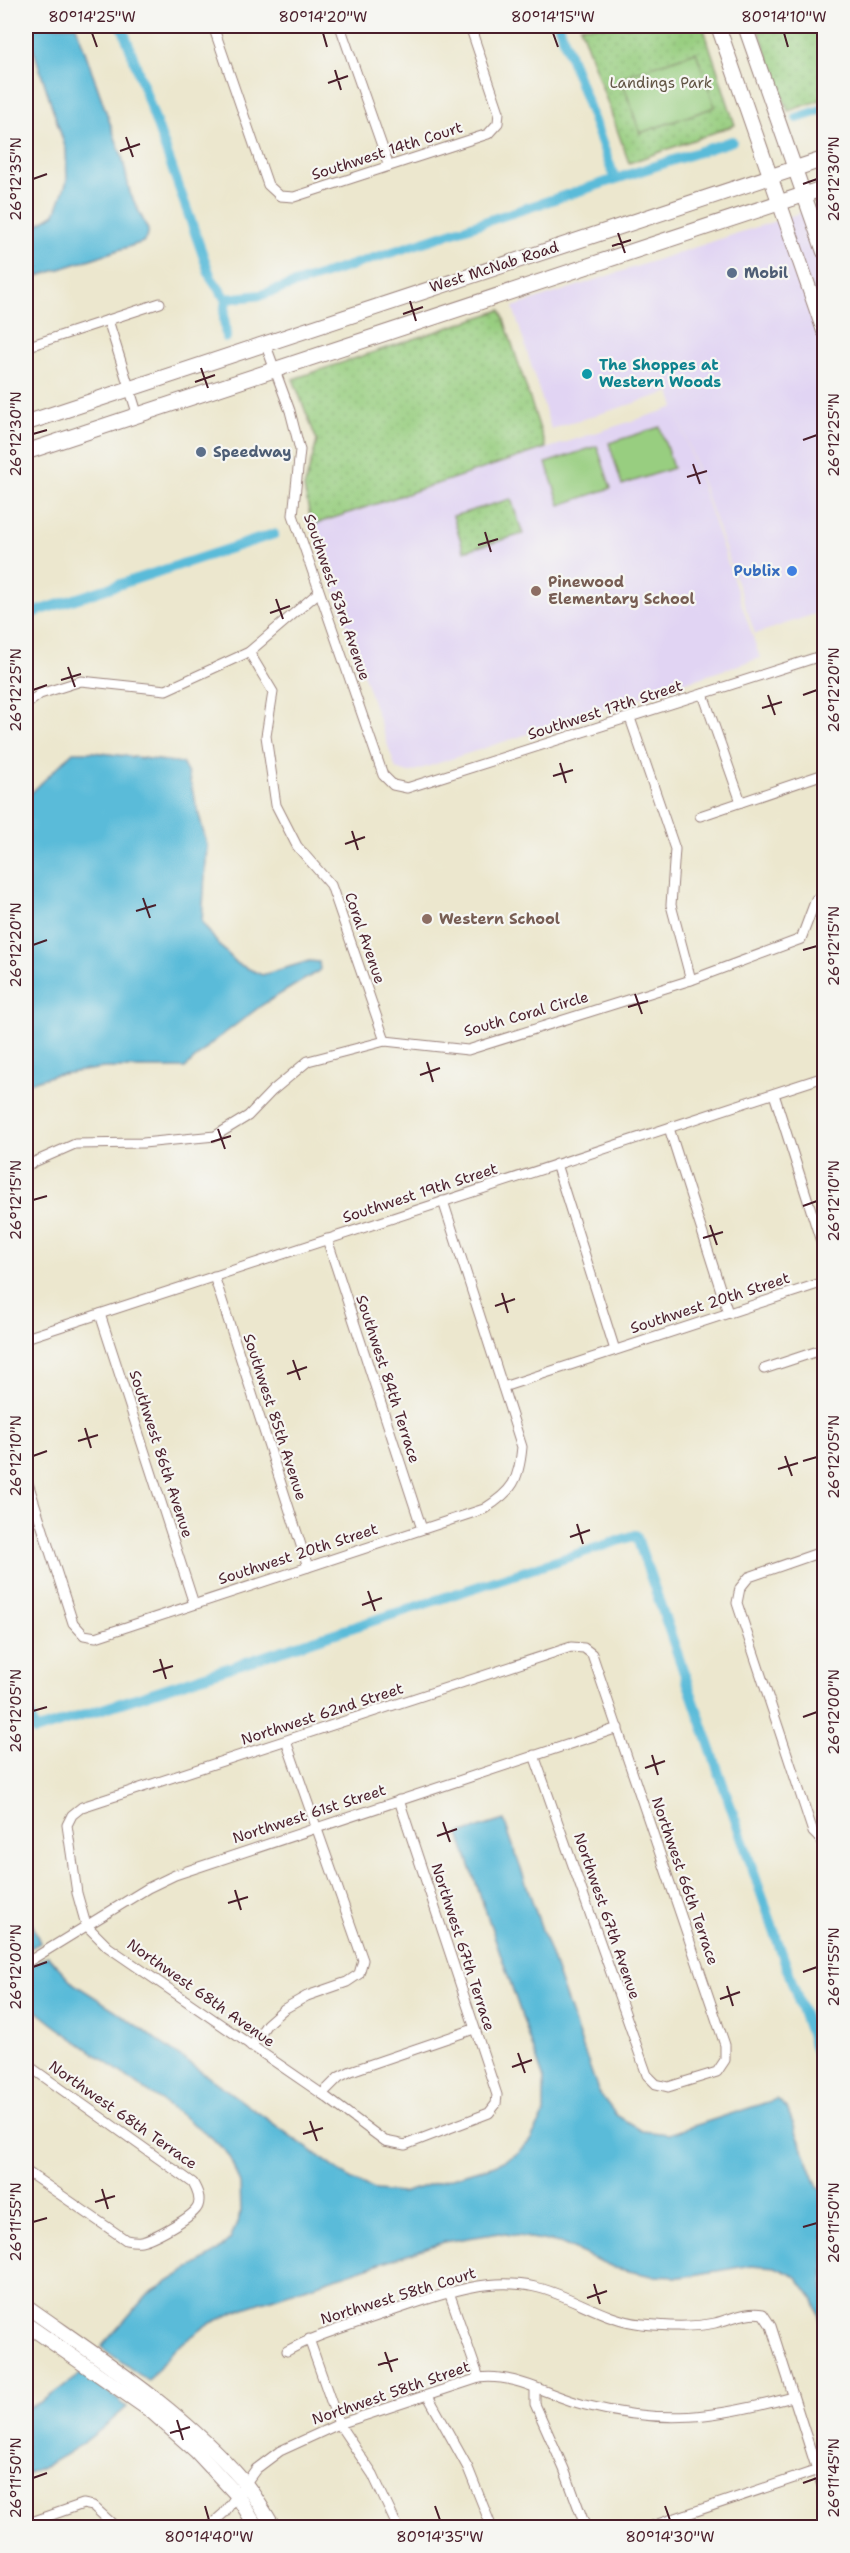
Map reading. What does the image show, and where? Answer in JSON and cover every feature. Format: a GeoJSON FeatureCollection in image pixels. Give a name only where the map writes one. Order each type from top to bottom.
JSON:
{"type":"FeatureCollection","features":[{"type":"Feature","properties":{"kind":"main road","name":"West McNab Road"},"geometry":{"type":"LineString","coordinates":[[26,423],[825,159]]}},
{"type":"Feature","properties":{"kind":"main road","name":"West McNab Road"},"geometry":{"type":"LineString","coordinates":[[26,452],[825,188]]}},
{"type":"Feature","properties":{"kind":"street","name":"Southwest 14th Court"},"geometry":{"type":"LineString","coordinates":[[213,26],[268,184],[280,196],[294,197],[488,134],[498,123],[499,112],[470,26]]}},
{"type":"Feature","properties":{"kind":"street"},"geometry":{"type":"LineString","coordinates":[[340,26],[389,166]]}},
{"type":"Feature","properties":{"kind":"street"},"geometry":{"type":"LineString","coordinates":[[718,26],[825,331]]}},
{"type":"Feature","properties":{"kind":"street"},"geometry":{"type":"LineString","coordinates":[[745,26],[825,252]]}},
{"type":"Feature","properties":{"kind":"street"},"geometry":{"type":"LineString","coordinates":[[26,347],[160,303]]}},
{"type":"Feature","properties":{"kind":"street"},"geometry":{"type":"LineString","coordinates":[[108,320],[138,416]]}},
{"type":"Feature","properties":{"kind":"street","name":"Southwest 83rd Avenue"},"geometry":{"type":"LineString","coordinates":[[266,343],[290,411],[300,450],[293,515],[383,775],[393,785]]}},
{"type":"Feature","properties":{"kind":"street"},"geometry":{"type":"LineString","coordinates":[[26,705],[40,693],[81,681],[166,690],[249,652],[319,592]]}},
{"type":"Feature","properties":{"kind":"street","name":"Coral Avenue"},"geometry":{"type":"LineString","coordinates":[[249,652],[273,692],[266,736],[276,805],[297,846],[331,885],[385,1041]]}},
{"type":"Feature","properties":{"kind":"street","name":"Southwest 17th Street"},"geometry":{"type":"LineString","coordinates":[[393,785],[407,788],[825,655]]}},
{"type":"Feature","properties":{"kind":"street"},"geometry":{"type":"LineString","coordinates":[[703,694],[741,802]]}},
{"type":"Feature","properties":{"kind":"street"},"geometry":{"type":"LineString","coordinates":[[630,718],[675,849],[671,905],[692,980]]}},
{"type":"Feature","properties":{"kind":"street"},"geometry":{"type":"LineString","coordinates":[[700,816],[825,774]]}},
{"type":"Feature","properties":{"kind":"street","name":"South Coral Circle"},"geometry":{"type":"LineString","coordinates":[[26,1168],[32,1163],[75,1144],[143,1143],[215,1136],[248,1116],[272,1091],[308,1061],[385,1041],[468,1050],[692,980],[801,939],[816,899]]}},
{"type":"Feature","properties":{"kind":"street","name":"Southwest 19th Street"},"geometry":{"type":"LineString","coordinates":[[26,1338],[825,1077]]}},
{"type":"Feature","properties":{"kind":"street"},"geometry":{"type":"LineString","coordinates":[[774,1094],[825,1251]]}},
{"type":"Feature","properties":{"kind":"street"},"geometry":{"type":"LineString","coordinates":[[669,1128],[728,1313]]}},
{"type":"Feature","properties":{"kind":"street"},"geometry":{"type":"LineString","coordinates":[[556,1164],[615,1350]]}},
{"type":"Feature","properties":{"kind":"street"},"geometry":{"type":"LineString","coordinates":[[443,1201],[503,1387]]}},
{"type":"Feature","properties":{"kind":"street","name":"Southwest 84th Terrace"},"geometry":{"type":"LineString","coordinates":[[327,1239],[422,1529]]}},
{"type":"Feature","properties":{"kind":"street","name":"Southwest 85th Avenue"},"geometry":{"type":"LineString","coordinates":[[214,1276],[308,1567]]}},
{"type":"Feature","properties":{"kind":"street","name":"Southwest 20th Street"},"geometry":{"type":"LineString","coordinates":[[26,1478],[73,1623],[84,1635],[96,1637],[484,1509],[502,1498],[514,1484],[520,1467],[522,1447],[503,1387],[825,1282]]}},
{"type":"Feature","properties":{"kind":"street","name":"Southwest 86th Avenue"},"geometry":{"type":"LineString","coordinates":[[100,1314],[194,1604]]}},
{"type":"Feature","properties":{"kind":"street"},"geometry":{"type":"LineString","coordinates":[[764,1369],[825,1349]]}},
{"type":"Feature","properties":{"kind":"street"},"geometry":{"type":"LineString","coordinates":[[825,1551],[749,1577],[740,1588],[737,1603],[813,1832],[825,1843]]}},
{"type":"Feature","properties":{"kind":"street","name":"Northwest 62nd Street"},"geometry":{"type":"LineString","coordinates":[[72,1815],[82,1807],[571,1647],[584,1648]]}},
{"type":"Feature","properties":{"kind":"street","name":"Northwest 66th Terrace"},"geometry":{"type":"LineString","coordinates":[[584,1648],[592,1654],[725,2045],[724,2060],[717,2072],[668,2087],[656,2084]]}},
{"type":"Feature","properties":{"kind":"street","name":"Northwest 61st Street"},"geometry":{"type":"LineString","coordinates":[[26,1963],[86,1925],[175,1875],[618,1728]]}},
{"type":"Feature","properties":{"kind":"street"},"geometry":{"type":"LineString","coordinates":[[251,2047],[267,2024],[284,2009],[307,1996],[348,1982],[359,1974],[363,1960],[286,1741]]}},
{"type":"Feature","properties":{"kind":"street","name":"Northwest 67th Avenue"},"geometry":{"type":"LineString","coordinates":[[534,1755],[646,2075],[656,2084]]}},
{"type":"Feature","properties":{"kind":"street","name":"Northwest 67th Terrace"},"geometry":{"type":"LineString","coordinates":[[396,2145],[405,2145],[489,2113],[496,2104],[497,2095],[399,1800]]}},
{"type":"Feature","properties":{"kind":"street","name":"Northwest 68th Avenue"},"geometry":{"type":"LineString","coordinates":[[72,1815],[67,1825],[77,1893],[86,1925],[108,1947],[322,2094],[385,2141],[396,2145]]}},
{"type":"Feature","properties":{"kind":"street"},"geometry":{"type":"LineString","coordinates":[[322,2094],[339,2077],[351,2071],[474,2029]]}},
{"type":"Feature","properties":{"kind":"street","name":"Northwest 68th Terrace"},"geometry":{"type":"LineString","coordinates":[[26,2064],[193,2183],[199,2195],[198,2206],[192,2215],[147,2240],[138,2242],[126,2240],[26,2171]]}},
{"type":"Feature","properties":{"kind":"street","name":"Northwest 58th Court"},"geometry":{"type":"LineString","coordinates":[[287,2351],[309,2339],[449,2292],[508,2282],[537,2287],[606,2316],[639,2324],[677,2326],[714,2323],[751,2312],[763,2313],[771,2326],[793,2397]]}},
{"type":"Feature","properties":{"kind":"street"},"geometry":{"type":"LineString","coordinates":[[449,2292],[479,2378]]}},
{"type":"Feature","properties":{"kind":"street"},"geometry":{"type":"LineString","coordinates":[[26,2306],[158,2398],[204,2439],[241,2489],[274,2528]]}},
{"type":"Feature","properties":{"kind":"street"},"geometry":{"type":"LineString","coordinates":[[26,2324],[151,2411],[241,2489],[257,2528]]}},
{"type":"Feature","properties":{"kind":"street"},"geometry":{"type":"LineString","coordinates":[[309,2339],[339,2424],[373,2475],[398,2528]]}},
{"type":"Feature","properties":{"kind":"street","name":"Northwest 58th Street"},"geometry":{"type":"LineString","coordinates":[[207,2528],[224,2513],[256,2469],[280,2451],[339,2424],[479,2378],[495,2376],[510,2378],[535,2390],[582,2404],[625,2414],[662,2418],[703,2416],[750,2408],[793,2397]]}},
{"type":"Feature","properties":{"kind":"street"},"geometry":{"type":"LineString","coordinates":[[535,2390],[535,2404],[564,2469],[585,2528]]}},
{"type":"Feature","properties":{"kind":"street"},"geometry":{"type":"LineString","coordinates":[[428,2396],[468,2468],[492,2528]]}},
{"type":"Feature","properties":{"kind":"street"},"geometry":{"type":"LineString","coordinates":[[793,2397],[825,2492]]}},
{"type":"Feature","properties":{"kind":"street"},"geometry":{"type":"LineString","coordinates":[[646,2528],[818,2470]]}},
{"type":"Feature","properties":{"kind":"street"},"geometry":{"type":"LineString","coordinates":[[26,2524],[83,2504],[93,2506],[117,2528]]}},
{"type":"Feature","properties":{"kind":"shaded area"},"geometry":{"type":"Polygon","coordinates":[[[824,205],[824,611],[755,634],[677,413],[760,658],[408,773],[396,769],[312,525],[675,407],[670,392],[551,429],[513,307],[824,205]]]}},
{"type":"Feature","properties":{"kind":"green space","name":"Landings Park"},"geometry":{"type":"Polygon","coordinates":[[[580,26],[703,26],[735,125],[629,163],[580,26]]]}},
{"type":"Feature","properties":{"kind":"green space"},"geometry":{"type":"Polygon","coordinates":[[[757,26],[824,26],[824,99],[788,111],[757,26]]]}},
{"type":"Feature","properties":{"kind":"green space"},"geometry":{"type":"Polygon","coordinates":[[[696,52],[715,107],[640,133],[621,77],[696,52]]]}},
{"type":"Feature","properties":{"kind":"green space"},"geometry":{"type":"Polygon","coordinates":[[[501,310],[546,448],[312,525],[304,488],[317,441],[293,379],[501,310]]]}},
{"type":"Feature","properties":{"kind":"green space"},"geometry":{"type":"Polygon","coordinates":[[[660,427],[673,468],[622,485],[609,443],[660,427]]]}},
{"type":"Feature","properties":{"kind":"green space"},"geometry":{"type":"Polygon","coordinates":[[[597,446],[611,488],[560,505],[546,463],[597,446]]]}},
{"type":"Feature","properties":{"kind":"green space"},"geometry":{"type":"Polygon","coordinates":[[[511,499],[523,534],[464,551],[453,516],[511,499]]]}},
{"type":"Feature","properties":{"kind":"water"},"geometry":{"type":"Polygon","coordinates":[[[26,26],[76,26],[123,160],[130,193],[148,230],[148,235],[143,242],[26,280],[26,232],[55,214],[67,181],[66,150],[26,26]]]}},
{"type":"Feature","properties":{"kind":"water"},"geometry":{"type":"Polygon","coordinates":[[[73,752],[93,752],[182,763],[188,774],[207,845],[202,922],[218,944],[238,964],[262,975],[309,961],[319,962],[320,970],[262,1005],[213,1042],[185,1068],[104,1068],[54,1075],[26,1084],[26,798],[73,752]]]}},
{"type":"Feature","properties":{"kind":"water"},"geometry":{"type":"Polygon","coordinates":[[[504,1820],[598,2091],[616,2115],[642,2131],[669,2134],[777,2099],[787,2108],[818,2188],[824,2189],[824,2331],[814,2300],[797,2277],[775,2267],[752,2265],[681,2277],[652,2276],[615,2268],[560,2243],[499,2233],[444,2242],[244,2308],[209,2324],[173,2350],[148,2381],[101,2347],[148,2294],[213,2255],[230,2240],[241,2212],[240,2184],[229,2155],[210,2136],[53,2024],[26,2002],[26,1969],[48,1956],[74,1984],[115,2010],[352,2180],[376,2191],[402,2193],[495,2165],[515,2155],[531,2139],[544,2115],[544,2080],[459,1834],[504,1820]]]}},
{"type":"Feature","properties":{"kind":"water"},"geometry":{"type":"Polygon","coordinates":[[[26,1880],[30,1918],[40,1943],[26,1950],[26,1880]]]}},
{"type":"Feature","properties":{"kind":"water"},"geometry":{"type":"Polygon","coordinates":[[[82,2373],[127,2407],[80,2445],[26,2474],[26,2406],[28,2408],[43,2401],[82,2373]]]}},
{"type":"Feature","properties":{"kind":"waterway"},"geometry":{"type":"LineString","coordinates":[[122,26],[211,278],[226,299],[261,295],[732,141]]}},
{"type":"Feature","properties":{"kind":"waterway"},"geometry":{"type":"LineString","coordinates":[[559,26],[615,179]]}},
{"type":"Feature","properties":{"kind":"waterway"},"geometry":{"type":"LineString","coordinates":[[797,118],[824,109]]}},
{"type":"Feature","properties":{"kind":"waterway"},"geometry":{"type":"LineString","coordinates":[[226,299],[224,317],[226,337]]}},
{"type":"Feature","properties":{"kind":"waterway"},"geometry":{"type":"LineString","coordinates":[[26,615],[274,534]]}},
{"type":"Feature","properties":{"kind":"waterway"},"geometry":{"type":"LineString","coordinates":[[26,1704],[35,1731],[636,1535],[824,2074]]}},
{"type":"Feature","properties":{"kind":"place","name":"Mobil"},"geometry":{"type":"Point","coordinates":[732,273]}},
{"type":"Feature","properties":{"kind":"place","name":"The Shoppes at Western Woods"},"geometry":{"type":"Point","coordinates":[587,374]}},
{"type":"Feature","properties":{"kind":"place","name":"Speedway"},"geometry":{"type":"Point","coordinates":[201,452]}},
{"type":"Feature","properties":{"kind":"place","name":"Publix"},"geometry":{"type":"Point","coordinates":[792,571]}},
{"type":"Feature","properties":{"kind":"place","name":"Pinewood Elementary School"},"geometry":{"type":"Point","coordinates":[536,591]}},
{"type":"Feature","properties":{"kind":"place","name":"Western School"},"geometry":{"type":"Point","coordinates":[427,919]}}]}
